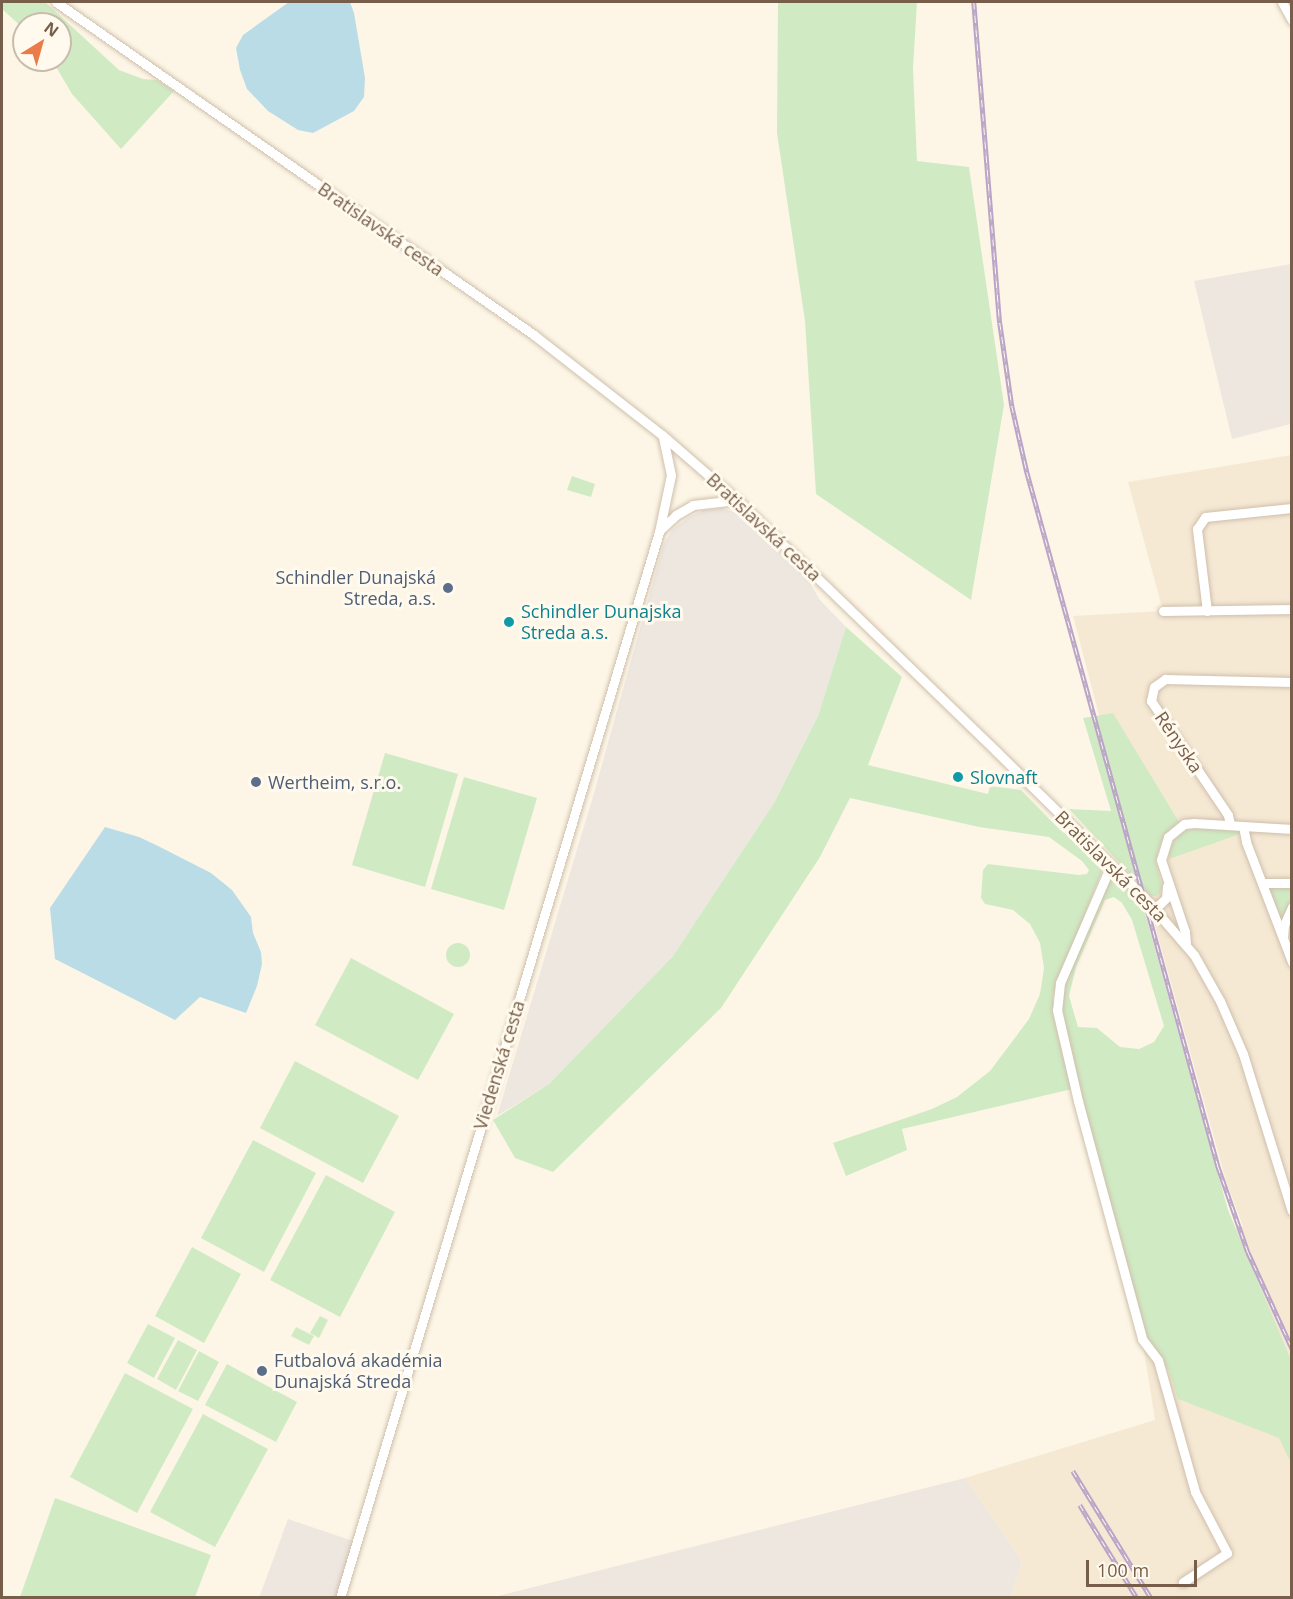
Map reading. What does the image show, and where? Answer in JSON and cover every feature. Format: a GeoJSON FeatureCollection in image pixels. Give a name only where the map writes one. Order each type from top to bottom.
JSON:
{"type":"FeatureCollection","features":[{"type":"Feature","properties":{"kind":"street","name":"Bratislavská cesta"},"geometry":{"type":"LineString","coordinates":[[56,2],[534,336],[662,435],[737,500],[1155,909],[1186,944],[1232,1027],[1292,1211]]}},
{"type":"Feature","properties":{"kind":"street"},"geometry":{"type":"LineString","coordinates":[[1282,2],[1292,20]]}},
{"type":"Feature","properties":{"kind":"street","name":"Viedenská cesta"},"geometry":{"type":"LineString","coordinates":[[340,1598],[659,532],[671,476],[669,455],[662,435]]}},
{"type":"Feature","properties":{"kind":"street","name":"Viedenská cesta"},"geometry":{"type":"LineString","coordinates":[[659,532],[676,514],[693,505],[737,500]]}},
{"type":"Feature","properties":{"kind":"street"},"geometry":{"type":"LineString","coordinates":[[1207,611],[1197,529],[1205,517],[1292,508]]}},
{"type":"Feature","properties":{"kind":"street"},"geometry":{"type":"LineString","coordinates":[[1163,611],[1292,609]]}},
{"type":"Feature","properties":{"kind":"street","name":"Rényska"},"geometry":{"type":"LineString","coordinates":[[1230,824],[1228,815],[1151,701],[1154,687],[1165,679],[1292,682]]}},
{"type":"Feature","properties":{"kind":"street"},"geometry":{"type":"LineString","coordinates":[[1186,944],[1185,932],[1162,868],[1162,852],[1168,837],[1175,829],[1194,823],[1292,829]]}},
{"type":"Feature","properties":{"kind":"street"},"geometry":{"type":"LineString","coordinates":[[1243,826],[1246,842],[1292,962]]}},
{"type":"Feature","properties":{"kind":"street"},"geometry":{"type":"LineString","coordinates":[[1110,865],[1060,983],[1057,1011],[1077,1101],[1142,1339],[1158,1360],[1195,1492],[1227,1552],[1183,1582]]}},
{"type":"Feature","properties":{"kind":"street"},"geometry":{"type":"LineString","coordinates":[[1262,883],[1292,883]]}},
{"type":"Feature","properties":{"kind":"street"},"geometry":{"type":"LineString","coordinates":[[1155,909],[1166,898],[1167,884]]}},
{"type":"Feature","properties":{"kind":"street"},"geometry":{"type":"LineString","coordinates":[[1282,940],[1284,925],[1292,906]]}},
{"type":"Feature","properties":{"kind":"shaded area"},"geometry":{"type":"Polygon","coordinates":[[[1291,264],[1291,424],[1232,439],[1194,281],[1291,264]]]}},
{"type":"Feature","properties":{"kind":"shaded area"},"geometry":{"type":"Polygon","coordinates":[[[1291,455],[1291,1597],[1011,1597],[1022,1562],[965,1478],[1155,1420],[1142,1339],[1120,1271],[1243,1226],[1227,1184],[1143,883],[1073,616],[1163,611],[1128,482],[1291,455]]]}},
{"type":"Feature","properties":{"kind":"shaded area"},"geometry":{"type":"Polygon","coordinates":[[[721,508],[734,512],[749,522],[802,570],[820,600],[846,627],[818,716],[774,803],[673,956],[549,1084],[497,1116],[594,793],[664,543],[673,529],[689,517],[704,510],[721,508]]]}},
{"type":"Feature","properties":{"kind":"shaded area"},"geometry":{"type":"Polygon","coordinates":[[[965,1478],[1022,1562],[1011,1597],[494,1597],[965,1478]]]}},
{"type":"Feature","properties":{"kind":"shaded area"},"geometry":{"type":"Polygon","coordinates":[[[288,1519],[356,1542],[337,1597],[259,1598],[288,1519]]]}},
{"type":"Feature","properties":{"kind":"green space"},"geometry":{"type":"Polygon","coordinates":[[[2,2],[45,2],[56,12],[12,12],[12,18],[2,9],[2,2]]]}},
{"type":"Feature","properties":{"kind":"green space"},"geometry":{"type":"Polygon","coordinates":[[[778,2],[917,2],[913,68],[917,161],[969,167],[1004,405],[971,600],[816,494],[805,321],[777,133],[778,2]]]}},
{"type":"Feature","properties":{"kind":"green space"},"geometry":{"type":"Polygon","coordinates":[[[72,27],[119,70],[143,79],[157,80],[174,91],[121,149],[72,94],[59,72],[72,72],[72,27]]]}},
{"type":"Feature","properties":{"kind":"green space"},"geometry":{"type":"Polygon","coordinates":[[[572,476],[595,484],[591,497],[567,490],[572,476]]]}},
{"type":"Feature","properties":{"kind":"green space"},"geometry":{"type":"Polygon","coordinates":[[[846,627],[902,677],[868,765],[988,794],[990,786],[1021,790],[1060,830],[1080,844],[1100,865],[1102,871],[1053,996],[1053,1014],[1072,1089],[902,1129],[907,1150],[846,1176],[833,1143],[932,1109],[957,1097],[990,1071],[1029,1019],[1040,994],[1044,968],[1040,943],[1030,924],[1013,910],[985,904],[981,898],[983,870],[988,864],[1079,875],[1087,874],[1089,870],[1082,861],[1049,837],[979,827],[850,798],[820,857],[721,1008],[553,1172],[515,1158],[493,1120],[549,1084],[673,956],[774,803],[818,716],[846,627]]]}},
{"type":"Feature","properties":{"kind":"green space"},"geometry":{"type":"Polygon","coordinates":[[[1113,713],[1179,822],[1167,832],[1158,850],[1156,863],[1162,886],[1160,893],[1156,896],[1151,896],[1069,809],[1111,811],[1083,718],[1113,713]]]}},
{"type":"Feature","properties":{"kind":"green space"},"geometry":{"type":"Polygon","coordinates":[[[385,753],[458,774],[425,887],[352,865],[385,753]]]}},
{"type":"Feature","properties":{"kind":"green space"},"geometry":{"type":"Polygon","coordinates":[[[464,777],[537,798],[504,910],[431,889],[464,777]]]}},
{"type":"Feature","properties":{"kind":"green space"},"geometry":{"type":"Polygon","coordinates":[[[1201,827],[1235,829],[1240,834],[1169,859],[1169,851],[1175,837],[1180,832],[1201,827]]]}},
{"type":"Feature","properties":{"kind":"green space"},"geometry":{"type":"Polygon","coordinates":[[[1111,879],[1119,880],[1142,902],[1228,1210],[1291,1360],[1291,1463],[1279,1438],[1178,1399],[1169,1371],[1137,1322],[1062,1024],[1060,1003],[1064,984],[1105,883],[1111,879]],[[1114,897],[1105,900],[1076,967],[1069,996],[1078,1027],[1097,1028],[1120,1047],[1139,1049],[1154,1042],[1164,1026],[1132,920],[1122,903],[1114,897]]]}},
{"type":"Feature","properties":{"kind":"green space"},"geometry":{"type":"Polygon","coordinates":[[[1291,886],[1291,901],[1280,929],[1267,891],[1270,887],[1291,886]]]}},
{"type":"Feature","properties":{"kind":"green space"},"geometry":{"type":"Polygon","coordinates":[[[458,943],[463,944],[469,950],[469,960],[463,966],[458,967],[453,966],[447,960],[446,955],[447,950],[453,944],[458,943]]]}},
{"type":"Feature","properties":{"kind":"green space"},"geometry":{"type":"Polygon","coordinates":[[[351,958],[454,1014],[418,1080],[315,1025],[351,958]]]}},
{"type":"Feature","properties":{"kind":"green space"},"geometry":{"type":"Polygon","coordinates":[[[295,1061],[399,1116],[363,1183],[260,1128],[295,1061]]]}},
{"type":"Feature","properties":{"kind":"green space"},"geometry":{"type":"Polygon","coordinates":[[[253,1140],[316,1173],[264,1272],[201,1238],[253,1140]]]}},
{"type":"Feature","properties":{"kind":"green space"},"geometry":{"type":"Polygon","coordinates":[[[326,1175],[395,1212],[340,1317],[270,1280],[326,1175]]]}},
{"type":"Feature","properties":{"kind":"green space"},"geometry":{"type":"Polygon","coordinates":[[[192,1247],[241,1274],[204,1343],[155,1316],[192,1247]]]}},
{"type":"Feature","properties":{"kind":"green space"},"geometry":{"type":"Polygon","coordinates":[[[320,1316],[328,1320],[319,1338],[310,1333],[320,1316]]]}},
{"type":"Feature","properties":{"kind":"green space"},"geometry":{"type":"Polygon","coordinates":[[[148,1324],[175,1338],[154,1378],[127,1363],[148,1324]]]}},
{"type":"Feature","properties":{"kind":"green space"},"geometry":{"type":"Polygon","coordinates":[[[296,1327],[314,1336],[309,1345],[291,1336],[296,1327]]]}},
{"type":"Feature","properties":{"kind":"green space"},"geometry":{"type":"Polygon","coordinates":[[[178,1340],[197,1350],[176,1390],[157,1379],[178,1340]]]}},
{"type":"Feature","properties":{"kind":"green space"},"geometry":{"type":"Polygon","coordinates":[[[199,1351],[219,1362],[198,1401],[178,1391],[199,1351]]]}},
{"type":"Feature","properties":{"kind":"green space"},"geometry":{"type":"Polygon","coordinates":[[[227,1364],[297,1402],[276,1442],[205,1405],[227,1364]]]}},
{"type":"Feature","properties":{"kind":"green space"},"geometry":{"type":"Polygon","coordinates":[[[125,1373],[193,1409],[137,1513],[70,1477],[125,1373]]]}},
{"type":"Feature","properties":{"kind":"green space"},"geometry":{"type":"Polygon","coordinates":[[[203,1414],[268,1449],[215,1547],[150,1512],[203,1414]]]}},
{"type":"Feature","properties":{"kind":"green space"},"geometry":{"type":"Polygon","coordinates":[[[55,1498],[211,1555],[195,1597],[20,1597],[55,1498]]]}},
{"type":"Feature","properties":{"kind":"water"},"geometry":{"type":"Polygon","coordinates":[[[289,2],[350,2],[354,13],[365,78],[364,97],[354,111],[313,133],[298,130],[268,111],[247,89],[240,70],[236,48],[243,35],[289,2]]]}},
{"type":"Feature","properties":{"kind":"water"},"geometry":{"type":"Polygon","coordinates":[[[105,827],[139,837],[160,847],[211,873],[232,890],[251,917],[253,933],[261,952],[262,964],[257,986],[246,1013],[200,997],[175,1020],[55,959],[50,908],[105,827]]]}},
{"type":"Feature","properties":{"kind":"railway"},"geometry":{"type":"LineString","coordinates":[[974,2],[1000,323],[1012,406],[1027,472],[1218,1166],[1248,1252],[1292,1348]]}},
{"type":"Feature","properties":{"kind":"railway"},"geometry":{"type":"LineString","coordinates":[[1073,1471],[1151,1598]]}},
{"type":"Feature","properties":{"kind":"railway"},"geometry":{"type":"LineString","coordinates":[[1080,1505],[1137,1598]]}},
{"type":"Feature","properties":{"kind":"place","name":"Schindler Dunajská Streda, a.s."},"geometry":{"type":"Point","coordinates":[448,588]}},
{"type":"Feature","properties":{"kind":"place","name":"Schindler Dunajska Streda a.s."},"geometry":{"type":"Point","coordinates":[509,622]}},
{"type":"Feature","properties":{"kind":"place","name":"Slovnaft"},"geometry":{"type":"Point","coordinates":[958,777]}},
{"type":"Feature","properties":{"kind":"place","name":"Wertheim, s.r.o."},"geometry":{"type":"Point","coordinates":[256,782]}},
{"type":"Feature","properties":{"kind":"place","name":"Futbalová akadémia Dunajská Streda"},"geometry":{"type":"Point","coordinates":[262,1371]}}]}
